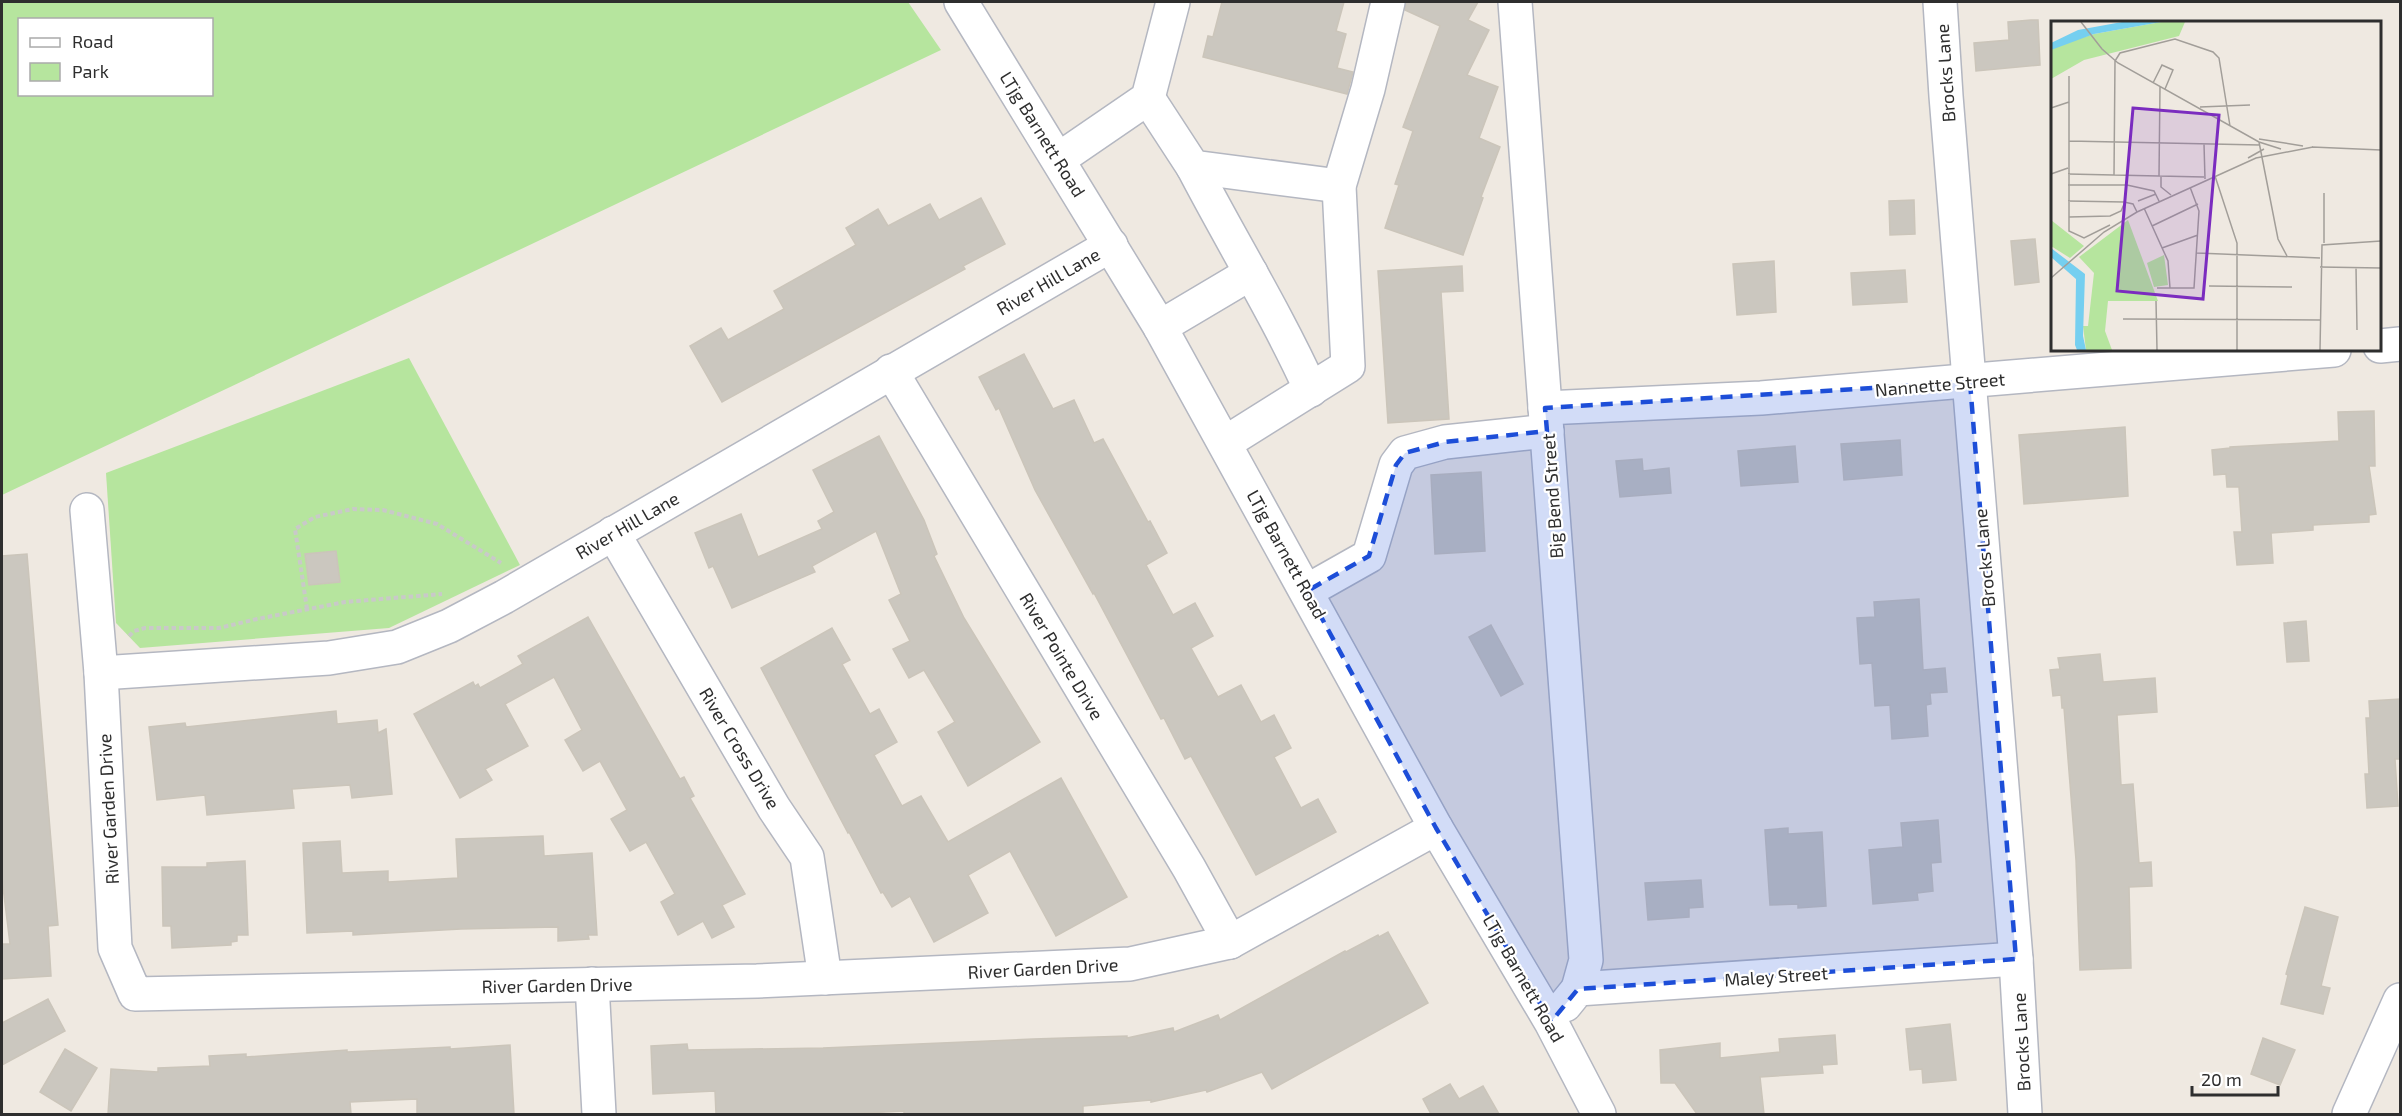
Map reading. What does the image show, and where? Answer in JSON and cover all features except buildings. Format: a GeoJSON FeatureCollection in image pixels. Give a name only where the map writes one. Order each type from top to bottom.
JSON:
{"type":"FeatureCollection","features":[{"type":"Feature","properties":{"kind":"street","name":"LTjg Barnett Road"},"geometry":{"type":"LineString","coordinates":[[961,2],[1160,327],[1436,828],[1551,1022],[1599,1114]]}},
{"type":"Feature","properties":{"kind":"street"},"geometry":{"type":"LineString","coordinates":[[1059,159],[1148,98],[1173,2]]}},
{"type":"Feature","properties":{"kind":"street"},"geometry":{"type":"LineString","coordinates":[[1225,443],[1348,366],[1339,186],[1368,89],[1388,2]]}},
{"type":"Feature","properties":{"kind":"street","name":"Big Bend Street"},"geometry":{"type":"LineString","coordinates":[[1515,2],[1586,960],[1578,989]]}},
{"type":"Feature","properties":{"kind":"street","name":"Brocks Lane"},"geometry":{"type":"LineString","coordinates":[[1940,2],[2016,959],[2025,1114]]}},
{"type":"Feature","properties":{"kind":"street"},"geometry":{"type":"LineString","coordinates":[[1148,98],[1193,167],[1280,323],[1311,390]]}},
{"type":"Feature","properties":{"kind":"street"},"geometry":{"type":"LineString","coordinates":[[1193,167],[1339,186]]}},
{"type":"Feature","properties":{"kind":"street","name":"River Hill Lane"},"geometry":{"type":"LineString","coordinates":[[114,672],[329,658],[397,647],[448,626],[1111,245]]}},
{"type":"Feature","properties":{"kind":"street"},"geometry":{"type":"LineString","coordinates":[[1160,327],[1251,273]]}},
{"type":"Feature","properties":{"kind":"street"},"geometry":{"type":"LineString","coordinates":[[2381,346],[2400,344]]}},
{"type":"Feature","properties":{"kind":"street","name":"Nannette Street"},"geometry":{"type":"LineString","coordinates":[[1307,591],[1369,556],[1396,465],[1405,453],[1444,442],[1546,420],[1761,398],[2323,351]]}},
{"type":"Feature","properties":{"kind":"street","name":"River Pointe Drive"},"geometry":{"type":"LineString","coordinates":[[891,371],[1189,868],[1230,942]]}},
{"type":"Feature","properties":{"kind":"street","name":"River Garden Drive"},"geometry":{"type":"LineString","coordinates":[[87,510],[114,672],[115,948],[135,994],[825,978],[1130,964],[1230,942],[1436,828]]}},
{"type":"Feature","properties":{"kind":"street","name":"River Cross Drive"},"geometry":{"type":"LineString","coordinates":[[613,533],[774,808],[807,857],[825,978]]}},
{"type":"Feature","properties":{"kind":"street","name":"Maley Street"},"geometry":{"type":"LineString","coordinates":[[1578,989],[2016,959]]}},
{"type":"Feature","properties":{"kind":"street"},"geometry":{"type":"LineString","coordinates":[[592,984],[599,1114]]}},
{"type":"Feature","properties":{"kind":"street"},"geometry":{"type":"LineString","coordinates":[[1551,1022],[1578,989]]}},
{"type":"Feature","properties":{"kind":"street"},"geometry":{"type":"LineString","coordinates":[[2349,1114],[2400,1000]]}},
{"type":"Feature","properties":{"kind":"path"},"geometry":{"type":"LineString","coordinates":[[307,609],[295,529],[315,517],[353,509],[383,510],[437,524],[504,565],[496,570]]}},
{"type":"Feature","properties":{"kind":"path"},"geometry":{"type":"LineString","coordinates":[[114,672],[126,639],[134,631],[146,628],[219,628],[364,599],[453,593]]}},
{"type":"Feature","properties":{"kind":"highlighted area"},"geometry":{"type":"Polygon","coordinates":[[[1970,382],[2016,959],[1578,989],[1551,1022],[1436,828],[1307,591],[1369,556],[1396,465],[1405,453],[1445,442],[1547,431],[1545,408],[1970,382]]]}},
{"type":"Feature","properties":{"kind":"green space"},"geometry":{"type":"Polygon","coordinates":[[[2,2],[908,2],[941,50],[2,495],[2,2]]]}},
{"type":"Feature","properties":{"kind":"green space"},"geometry":{"type":"Polygon","coordinates":[[[409,358],[520,565],[389,628],[140,648],[116,623],[106,473],[409,358]]]}}]}
